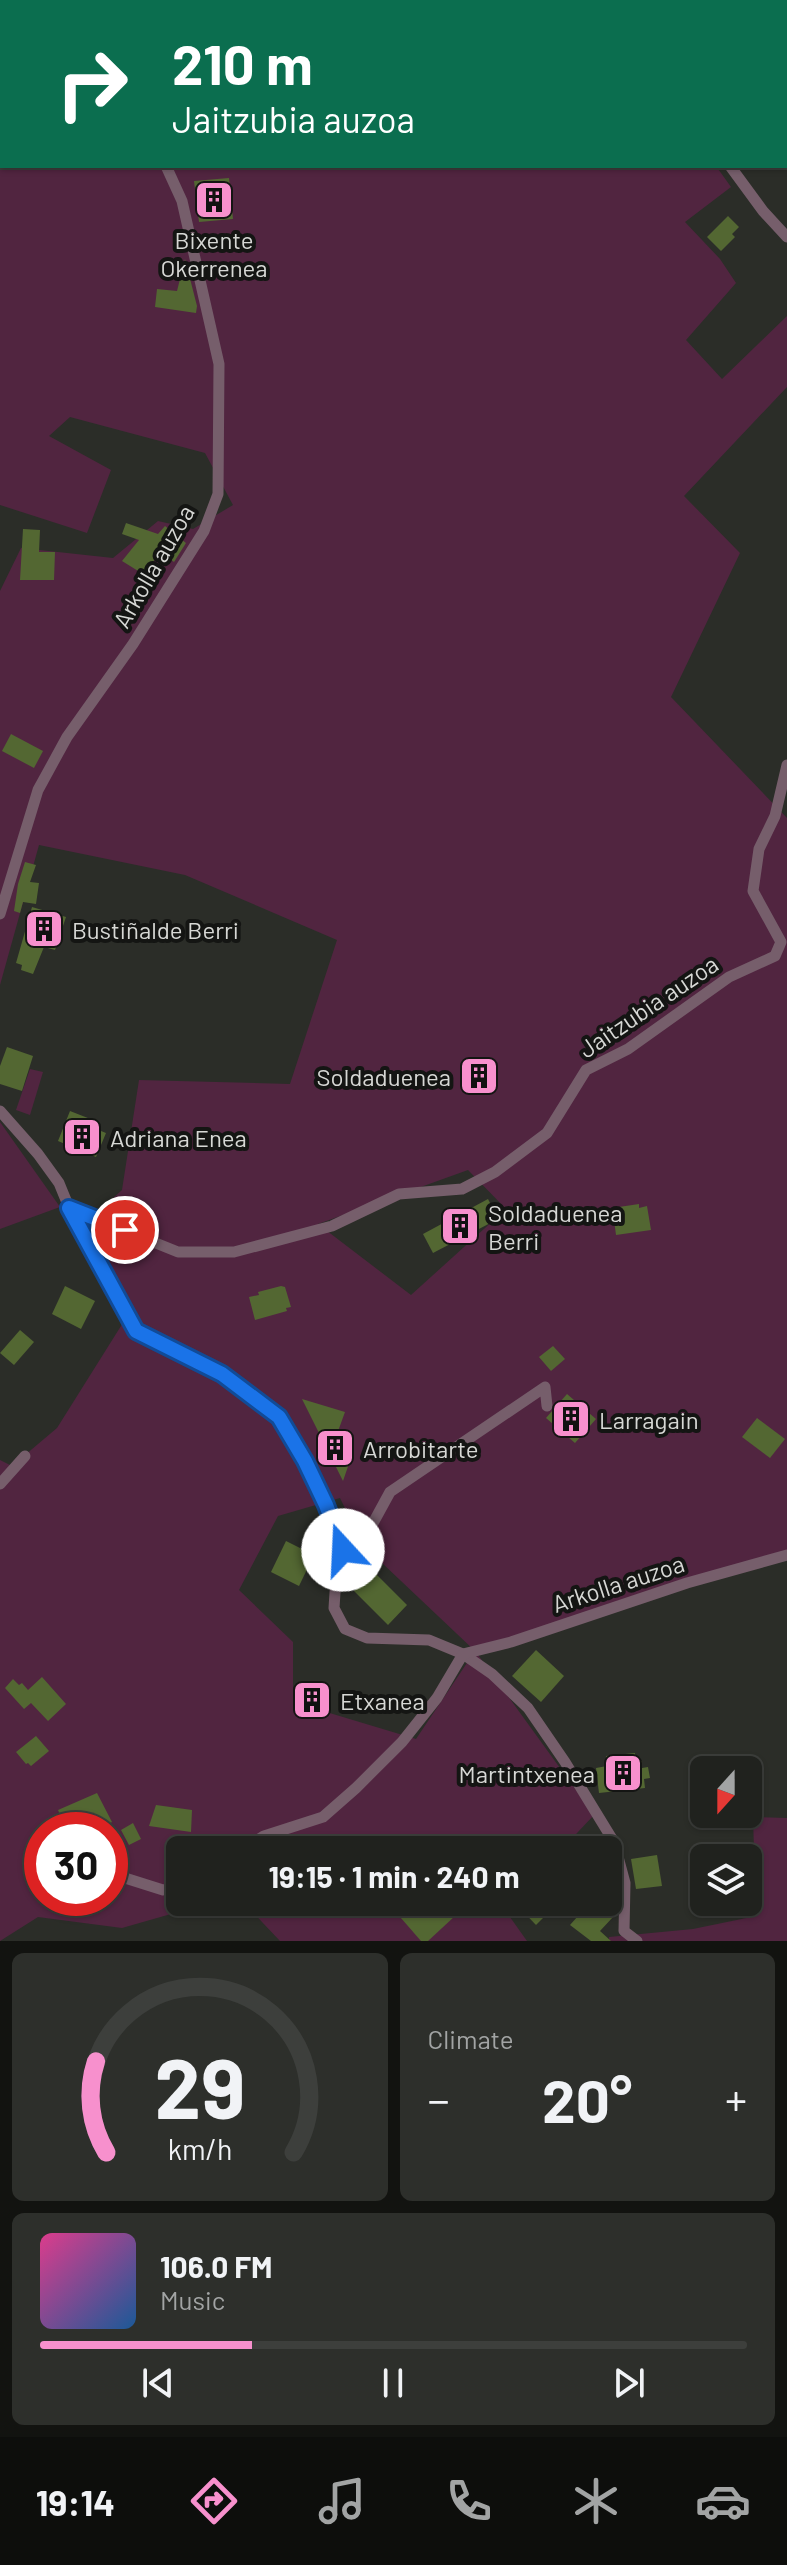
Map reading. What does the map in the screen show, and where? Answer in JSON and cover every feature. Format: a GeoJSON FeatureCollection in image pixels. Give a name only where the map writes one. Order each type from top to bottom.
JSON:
{"type":"FeatureCollection","features":[{"type":"Feature","properties":{"kind":"street","name":"Arkolla auzoa"},"geometry":{"type":"LineString","coordinates":[[0,914],[38,790],[67,737],[133,644],[204,531],[218,494],[219,364],[182,201],[167,168]]}},
{"type":"Feature","properties":{"kind":"street"},"geometry":{"type":"LineString","coordinates":[[731,168],[787,237]]}},
{"type":"Feature","properties":{"kind":"street","name":"Jaitzubia auzoa"},"geometry":{"type":"LineString","coordinates":[[69,1208],[178,1252],[234,1252],[332,1226],[399,1194],[462,1189],[495,1172],[547,1133],[586,1070],[628,1049],[729,977],[775,956],[781,942],[753,891],[759,849],[775,816],[787,765]]}},
{"type":"Feature","properties":{"kind":"street"},"geometry":{"type":"LineString","coordinates":[[0,1111],[59,1183],[69,1208],[136,1331],[222,1374],[279,1417],[321,1494],[343,1550],[336,1577],[334,1608],[345,1629],[367,1638],[429,1640],[463,1654],[492,1674],[528,1708],[614,1842],[625,1883],[624,1931],[637,1941]]}},
{"type":"Feature","properties":{"kind":"street"},"geometry":{"type":"LineString","coordinates":[[343,1550],[366,1536],[390,1492],[418,1472],[545,1387],[547,1406]]}},
{"type":"Feature","properties":{"kind":"street"},"geometry":{"type":"LineString","coordinates":[[0,1484],[25,1456]]}},
{"type":"Feature","properties":{"kind":"street","name":"Arkolla auzoa"},"geometry":{"type":"LineString","coordinates":[[463,1654],[511,1642],[687,1583],[787,1555]]}},
{"type":"Feature","properties":{"kind":"street"},"geometry":{"type":"LineString","coordinates":[[264,1836],[323,1817],[356,1788],[402,1742],[437,1698],[463,1654]]}},
{"type":"Feature","properties":{"kind":"street"},"geometry":{"type":"LineString","coordinates":[[128,1879],[166,1889]]}},
{"type":"Feature","properties":{"kind":"shaded area"},"geometry":{"type":"Polygon","coordinates":[[[0,168],[717,168],[731,187],[685,222],[720,259],[736,283],[686,340],[722,379],[787,316],[787,387],[684,496],[740,553],[671,697],[787,818],[787,1559],[726,1573],[476,1652],[594,1815],[574,1836],[166,1836],[166,1915],[122,1928],[38,1917],[0,1941],[0,1460],[12,1466],[57,1428],[126,1318],[81,1227],[122,1190],[139,1080],[290,1084],[337,940],[185,875],[39,845],[0,985],[0,591],[21,548],[113,558],[158,521],[193,529],[233,505],[205,453],[70,417],[49,436],[111,470],[87,533],[0,505],[0,168]],[[468,1170],[318,1224],[411,1295],[506,1209],[468,1170]],[[340,1498],[278,1516],[239,1590],[293,1642],[293,1702],[416,1739],[475,1651],[363,1545],[340,1498]]]}},
{"type":"Feature","properties":{"kind":"shaded area"},"geometry":{"type":"Polygon","coordinates":[[[30,1069],[43,1072],[30,1115],[16,1110],[30,1069]]]}},
{"type":"Feature","properties":{"kind":"shaded area"},"geometry":{"type":"Polygon","coordinates":[[[0,1122],[60,1207],[0,1229],[0,1122]]]}},
{"type":"Feature","properties":{"kind":"shaded area"},"geometry":{"type":"Polygon","coordinates":[[[762,1817],[787,1818],[787,1941],[609,1941],[609,1937],[693,1929],[762,1916],[762,1844],[754,1844],[753,1828],[762,1828],[762,1817]]]}},
{"type":"Feature","properties":{"kind":"shaded area"},"geometry":{"type":"Polygon","coordinates":[[[256,1916],[509,1916],[527,1941],[280,1941],[256,1916]]]}},
{"type":"Feature","properties":{"kind":"building","name":"Bixente Okerrenea"},"geometry":{"type":"Polygon","coordinates":[[[229,178],[233,219],[199,222],[194,181],[229,178]]]}},
{"type":"Feature","properties":{"kind":"building"},"geometry":{"type":"Polygon","coordinates":[[[728,216],[739,227],[732,234],[735,237],[721,251],[707,237],[728,216]]]}},
{"type":"Feature","properties":{"kind":"building"},"geometry":{"type":"Polygon","coordinates":[[[185,259],[196,313],[155,307],[157,289],[177,291],[185,259]]]}},
{"type":"Feature","properties":{"kind":"building"},"geometry":{"type":"Polygon","coordinates":[[[126,523],[158,534],[165,526],[186,543],[174,562],[161,552],[143,574],[122,561],[139,540],[122,534],[126,523]]]}},
{"type":"Feature","properties":{"kind":"building"},"geometry":{"type":"Polygon","coordinates":[[[23,529],[40,530],[39,552],[55,552],[54,580],[20,580],[23,529]]]}},
{"type":"Feature","properties":{"kind":"building"},"geometry":{"type":"Polygon","coordinates":[[[11,734],[43,751],[34,768],[2,751],[11,734]]]}},
{"type":"Feature","properties":{"kind":"building"},"geometry":{"type":"Polygon","coordinates":[[[25,862],[36,865],[30,882],[39,883],[36,904],[23,902],[20,913],[14,911],[25,862]]]}},
{"type":"Feature","properties":{"kind":"building","name":"Bustiñalde Berri"},"geometry":{"type":"Polygon","coordinates":[[[32,907],[66,917],[55,950],[44,947],[33,974],[21,970],[22,965],[16,963],[32,907]]]}},
{"type":"Feature","properties":{"kind":"building"},"geometry":{"type":"Polygon","coordinates":[[[7,1047],[33,1056],[22,1091],[0,1084],[0,1066],[7,1047]]]}},
{"type":"Feature","properties":{"kind":"building","name":"Soldaduenea"},"geometry":{"type":"Polygon","coordinates":[[[468,1060],[496,1065],[490,1093],[462,1087],[468,1060]]]}},
{"type":"Feature","properties":{"kind":"building","name":"Adriana Enea"},"geometry":{"type":"Polygon","coordinates":[[[70,1111],[93,1120],[91,1127],[106,1133],[96,1157],[58,1141],[70,1111]]]}},
{"type":"Feature","properties":{"kind":"building","name":"Soldaduenea Berri"},"geometry":{"type":"Polygon","coordinates":[[[488,1199],[498,1219],[433,1253],[423,1234],[488,1199]]]}},
{"type":"Feature","properties":{"kind":"building"},"geometry":{"type":"Polygon","coordinates":[[[639,1204],[639,1208],[647,1206],[651,1230],[616,1235],[613,1212],[620,1211],[619,1207],[639,1204]]]}},
{"type":"Feature","properties":{"kind":"building"},"geometry":{"type":"Polygon","coordinates":[[[65,1286],[95,1301],[81,1329],[52,1314],[65,1286]]]}},
{"type":"Feature","properties":{"kind":"building"},"geometry":{"type":"Polygon","coordinates":[[[285,1287],[291,1307],[286,1308],[287,1311],[255,1320],[249,1297],[285,1287]]]}},
{"type":"Feature","properties":{"kind":"building"},"geometry":{"type":"Polygon","coordinates":[[[20,1330],[34,1342],[14,1365],[0,1353],[20,1330]]]}},
{"type":"Feature","properties":{"kind":"building"},"geometry":{"type":"Polygon","coordinates":[[[553,1346],[565,1359],[551,1371],[539,1357],[553,1346]]]}},
{"type":"Feature","properties":{"kind":"building","name":"Larragain"},"geometry":{"type":"Polygon","coordinates":[[[567,1394],[596,1419],[575,1443],[546,1418],[567,1394]]]}},
{"type":"Feature","properties":{"kind":"building","name":"Arrobitarte"},"geometry":{"type":"Polygon","coordinates":[[[302,1399],[345,1412],[333,1445],[353,1452],[343,1481],[302,1399]]]}},
{"type":"Feature","properties":{"kind":"building"},"geometry":{"type":"Polygon","coordinates":[[[757,1418],[785,1439],[770,1458],[742,1437],[757,1418]]]}},
{"type":"Feature","properties":{"kind":"building"},"geometry":{"type":"Polygon","coordinates":[[[286,1541],[314,1555],[299,1586],[271,1572],[286,1541]]]}},
{"type":"Feature","properties":{"kind":"building"},"geometry":{"type":"Polygon","coordinates":[[[374,1572],[407,1605],[388,1625],[354,1591],[374,1572]]]}},
{"type":"Feature","properties":{"kind":"building"},"geometry":{"type":"Polygon","coordinates":[[[536,1650],[564,1676],[541,1702],[512,1676],[536,1650]]]}},
{"type":"Feature","properties":{"kind":"building"},"geometry":{"type":"Polygon","coordinates":[[[42,1677],[66,1704],[48,1721],[31,1703],[24,1709],[5,1688],[13,1679],[28,1690],[42,1677]]]}},
{"type":"Feature","properties":{"kind":"building","name":"Etxanea"},"geometry":{"type":"Polygon","coordinates":[[[298,1686],[330,1692],[325,1713],[294,1707],[298,1686]]]}},
{"type":"Feature","properties":{"kind":"building"},"geometry":{"type":"Polygon","coordinates":[[[36,1736],[49,1751],[31,1766],[16,1752],[36,1736]]]}},
{"type":"Feature","properties":{"kind":"building","name":"Martintxenea"},"geometry":{"type":"Polygon","coordinates":[[[635,1753],[636,1762],[642,1761],[642,1768],[648,1767],[650,1778],[644,1779],[645,1788],[599,1793],[596,1768],[607,1766],[606,1756],[635,1753]]]}},
{"type":"Feature","properties":{"kind":"building"},"geometry":{"type":"Polygon","coordinates":[[[97,1793],[107,1812],[59,1812],[97,1793]]]}},
{"type":"Feature","properties":{"kind":"building"},"geometry":{"type":"Polygon","coordinates":[[[156,1805],[192,1810],[191,1832],[149,1826],[156,1805]]]}},
{"type":"Feature","properties":{"kind":"building"},"geometry":{"type":"Polygon","coordinates":[[[133,1823],[141,1839],[129,1845],[128,1843],[128,1826],[133,1823]]]}},
{"type":"Feature","properties":{"kind":"building"},"geometry":{"type":"Polygon","coordinates":[[[657,1855],[662,1886],[636,1889],[631,1859],[657,1855]]]}},
{"type":"Feature","properties":{"kind":"building"},"geometry":{"type":"Polygon","coordinates":[[[399,1916],[455,1916],[428,1941],[421,1941],[399,1916]]]}},
{"type":"Feature","properties":{"kind":"building"},"geometry":{"type":"Polygon","coordinates":[[[527,1916],[545,1916],[536,1925],[527,1916]]]}},
{"type":"Feature","properties":{"kind":"building"},"geometry":{"type":"Polygon","coordinates":[[[578,1916],[612,1916],[600,1931],[611,1941],[591,1941],[570,1925],[578,1916]]]}},
{"type":"Feature","properties":{"kind":"place","name":"Bixente Okerrenea"},"geometry":{"type":"Point","coordinates":[214,200]}},
{"type":"Feature","properties":{"kind":"place","name":"Bustiñalde Berri"},"geometry":{"type":"Point","coordinates":[44,929]}},
{"type":"Feature","properties":{"kind":"place","name":"Soldaduenea"},"geometry":{"type":"Point","coordinates":[479,1076]}},
{"type":"Feature","properties":{"kind":"place","name":"Adriana Enea"},"geometry":{"type":"Point","coordinates":[82,1137]}},
{"type":"Feature","properties":{"kind":"place","name":"Soldaduenea Berri"},"geometry":{"type":"Point","coordinates":[460,1226]}},
{"type":"Feature","properties":{"kind":"place","name":"Larragain"},"geometry":{"type":"Point","coordinates":[571,1419]}},
{"type":"Feature","properties":{"kind":"place","name":"Arrobitarte"},"geometry":{"type":"Point","coordinates":[335,1448]}},
{"type":"Feature","properties":{"kind":"place","name":"Etxanea"},"geometry":{"type":"Point","coordinates":[312,1700]}},
{"type":"Feature","properties":{"kind":"place","name":"Martintxenea"},"geometry":{"type":"Point","coordinates":[623,1773]}},
{"type":"Feature","properties":{"kind":"route"},"geometry":{"type":"LineString","coordinates":[[125,1230],[69,1208],[136,1331],[222,1374],[279,1417],[305,1461],[343,1550]]}}]}
